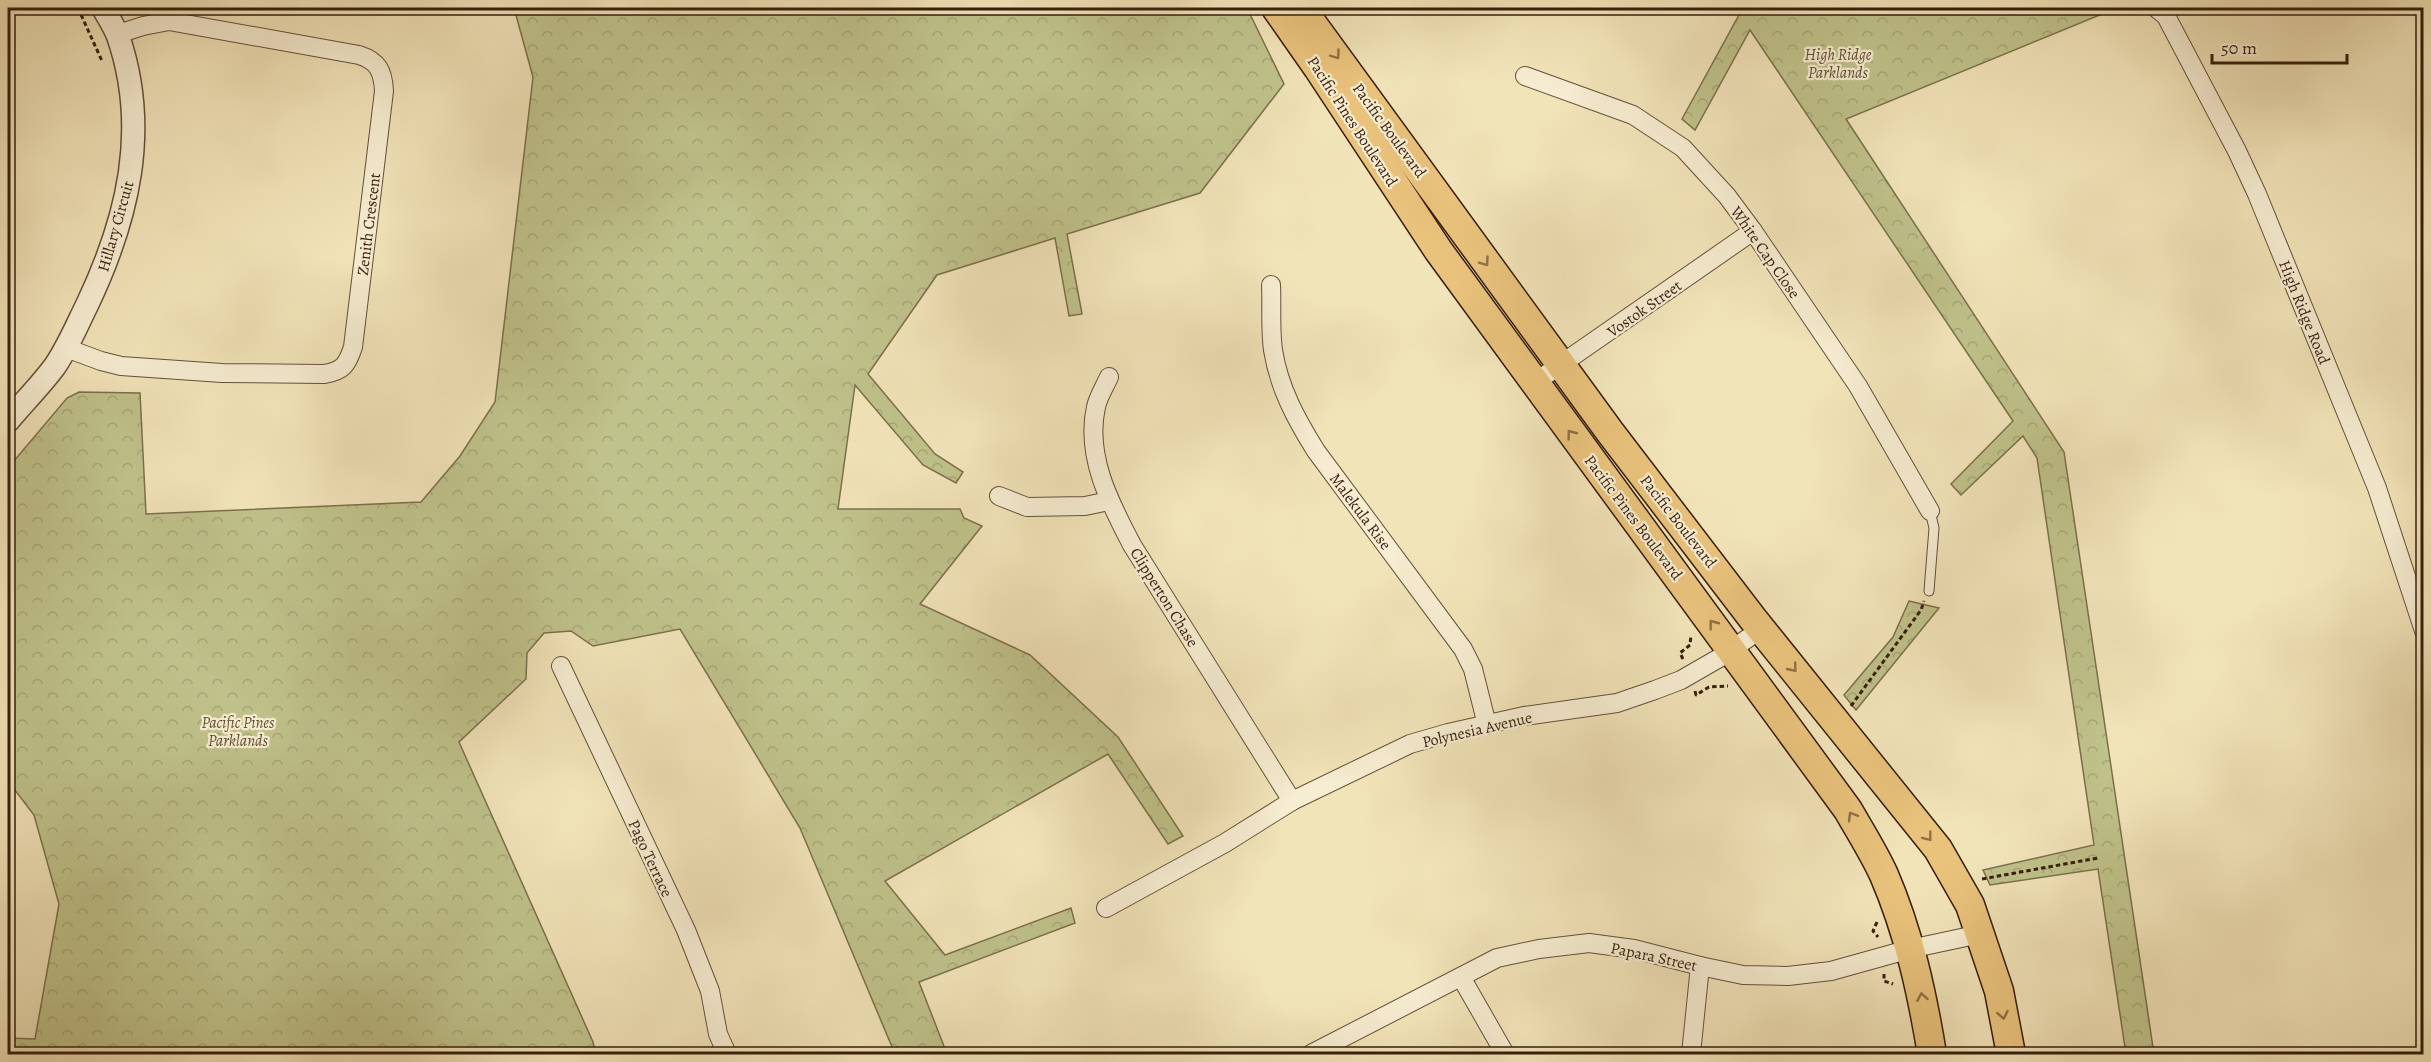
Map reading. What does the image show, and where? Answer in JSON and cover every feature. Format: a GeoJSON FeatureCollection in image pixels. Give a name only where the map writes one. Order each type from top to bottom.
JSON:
{"type":"FeatureCollection","features":[{"type":"Feature","properties":{"kind":"main road","name":"Pacific Pines Boulevard"},"geometry":{"type":"LineString","coordinates":[[1276,8],[1438,250],[1533,383],[1848,810],[1883,873],[1910,949],[1920,985],[1932,1054]]}},
{"type":"Feature","properties":{"kind":"main road","name":"Pacific Boulevard"},"geometry":{"type":"LineString","coordinates":[[1302,8],[1560,365],[1761,630],[1938,849],[1970,905],[1999,991],[2011,1054]]}},
{"type":"Feature","properties":{"kind":"street","name":"Hillary Circuit"},"geometry":{"type":"LineString","coordinates":[[8,422],[55,366],[66,348],[107,262],[129,185],[135,122],[129,81],[118,34],[103,8]]}},
{"type":"Feature","properties":{"kind":"street","name":"High Ridge Road"},"geometry":{"type":"LineString","coordinates":[[2156,8],[2166,16],[2238,151],[2257,194],[2377,488],[2424,631]]}},
{"type":"Feature","properties":{"kind":"street","name":"Zenith Crescent"},"geometry":{"type":"LineString","coordinates":[[66,348],[101,362],[122,366],[222,373],[324,374],[338,372],[348,364],[354,347],[384,91],[384,76],[379,66],[369,58],[359,55],[169,21],[118,34]]}},
{"type":"Feature","properties":{"kind":"street","name":"White Cap Close"},"geometry":{"type":"LineString","coordinates":[[1526,76],[1633,115],[1683,148],[1727,196],[1753,231],[1858,386],[1930,511]]}},
{"type":"Feature","properties":{"kind":"street","name":"Vostok Street"},"geometry":{"type":"LineString","coordinates":[[1533,383],[1753,231]]}},
{"type":"Feature","properties":{"kind":"street","name":"Malekula Rise"},"geometry":{"type":"LineString","coordinates":[[1271,285],[1273,348],[1280,381],[1295,417],[1316,451],[1463,649],[1473,669],[1487,725]]}},
{"type":"Feature","properties":{"kind":"street","name":"Clipperton Chase"},"geometry":{"type":"LineString","coordinates":[[1109,376],[1096,406],[1093,437],[1109,501],[1132,545],[1292,801]]}},
{"type":"Feature","properties":{"kind":"street"},"geometry":{"type":"LineString","coordinates":[[999,496],[1027,507],[1085,506],[1109,501]]}},
{"type":"Feature","properties":{"kind":"street","name":"Polynesia Avenue"},"geometry":{"type":"LineString","coordinates":[[1106,908],[1225,843],[1292,801],[1410,744],[1524,716],[1617,702],[1681,680],[1761,630]]}},
{"type":"Feature","properties":{"kind":"street","name":"Pago Terrace"},"geometry":{"type":"LineString","coordinates":[[561,666],[686,930],[710,991],[718,1034],[727,1054]]}},
{"type":"Feature","properties":{"kind":"street","name":"Papara Street"},"geometry":{"type":"LineString","coordinates":[[1311,1054],[1497,958],[1539,949],[1589,943],[1634,949],[1743,975],[1788,976],[1830,971],[1910,949],[1980,934]]}},
{"type":"Feature","properties":{"kind":"street"},"geometry":{"type":"LineString","coordinates":[[1691,1054],[1700,966]]}},
{"type":"Feature","properties":{"kind":"street"},"geometry":{"type":"LineString","coordinates":[[1461,977],[1505,1054]]}},
{"type":"Feature","properties":{"kind":"lane"},"geometry":{"type":"LineString","coordinates":[[1929,591],[1934,528],[1930,511]]}},
{"type":"Feature","properties":{"kind":"path"},"geometry":{"type":"LineString","coordinates":[[78,8],[105,68]]}},
{"type":"Feature","properties":{"kind":"path"},"geometry":{"type":"LineString","coordinates":[[1835,721],[1851,706],[1914,620],[1929,591]]}},
{"type":"Feature","properties":{"kind":"path"},"geometry":{"type":"LineString","coordinates":[[1694,689],[1696,694],[1717,686],[1733,688]]}},
{"type":"Feature","properties":{"kind":"path"},"geometry":{"type":"LineString","coordinates":[[1961,890],[1987,877],[2098,858]]}},
{"type":"Feature","properties":{"kind":"path"},"geometry":{"type":"LineString","coordinates":[[1878,914],[1877,925],[1873,931],[1878,937]]}},
{"type":"Feature","properties":{"kind":"green space","name":"Pacific Pines Parklands"},"geometry":{"type":"Polygon","coordinates":[[[514,8],[1247,8],[1284,84],[1200,193],[1067,234],[1082,314],[1069,316],[1055,238],[937,275],[868,374],[935,454],[963,472],[956,483],[923,465],[855,385],[838,509],[960,509],[964,518],[982,526],[920,604],[1030,655],[1118,737],[1183,836],[1168,844],[1108,754],[885,881],[945,955],[1071,908],[1075,923],[919,982],[947,1054],[895,1054],[800,828],[680,629],[593,646],[571,631],[544,633],[527,653],[526,679],[459,742],[593,1042],[596,1054],[8,1054],[8,1038],[35,1039],[59,904],[34,815],[8,781],[8,468],[67,398],[79,392],[140,393],[146,514],[421,502],[460,456],[495,402],[533,77],[514,8]]]}},
{"type":"Feature","properties":{"kind":"green space","name":"High Ridge Parklands"},"geometry":{"type":"Polygon","coordinates":[[[1736,8],[2112,8],[2112,10],[1846,119],[2064,452],[2154,1054],[2126,1054],[2098,869],[1990,885],[1983,870],[2094,845],[2037,458],[2023,436],[1961,495],[1951,484],[2013,421],[1750,30],[1695,130],[1682,119],[1740,13],[1736,8]]]}},
{"type":"Feature","properties":{"kind":"green space"},"geometry":{"type":"Polygon","coordinates":[[[1909,601],[1939,608],[1856,710],[1844,695],[1893,637],[1909,601]]]}}]}
